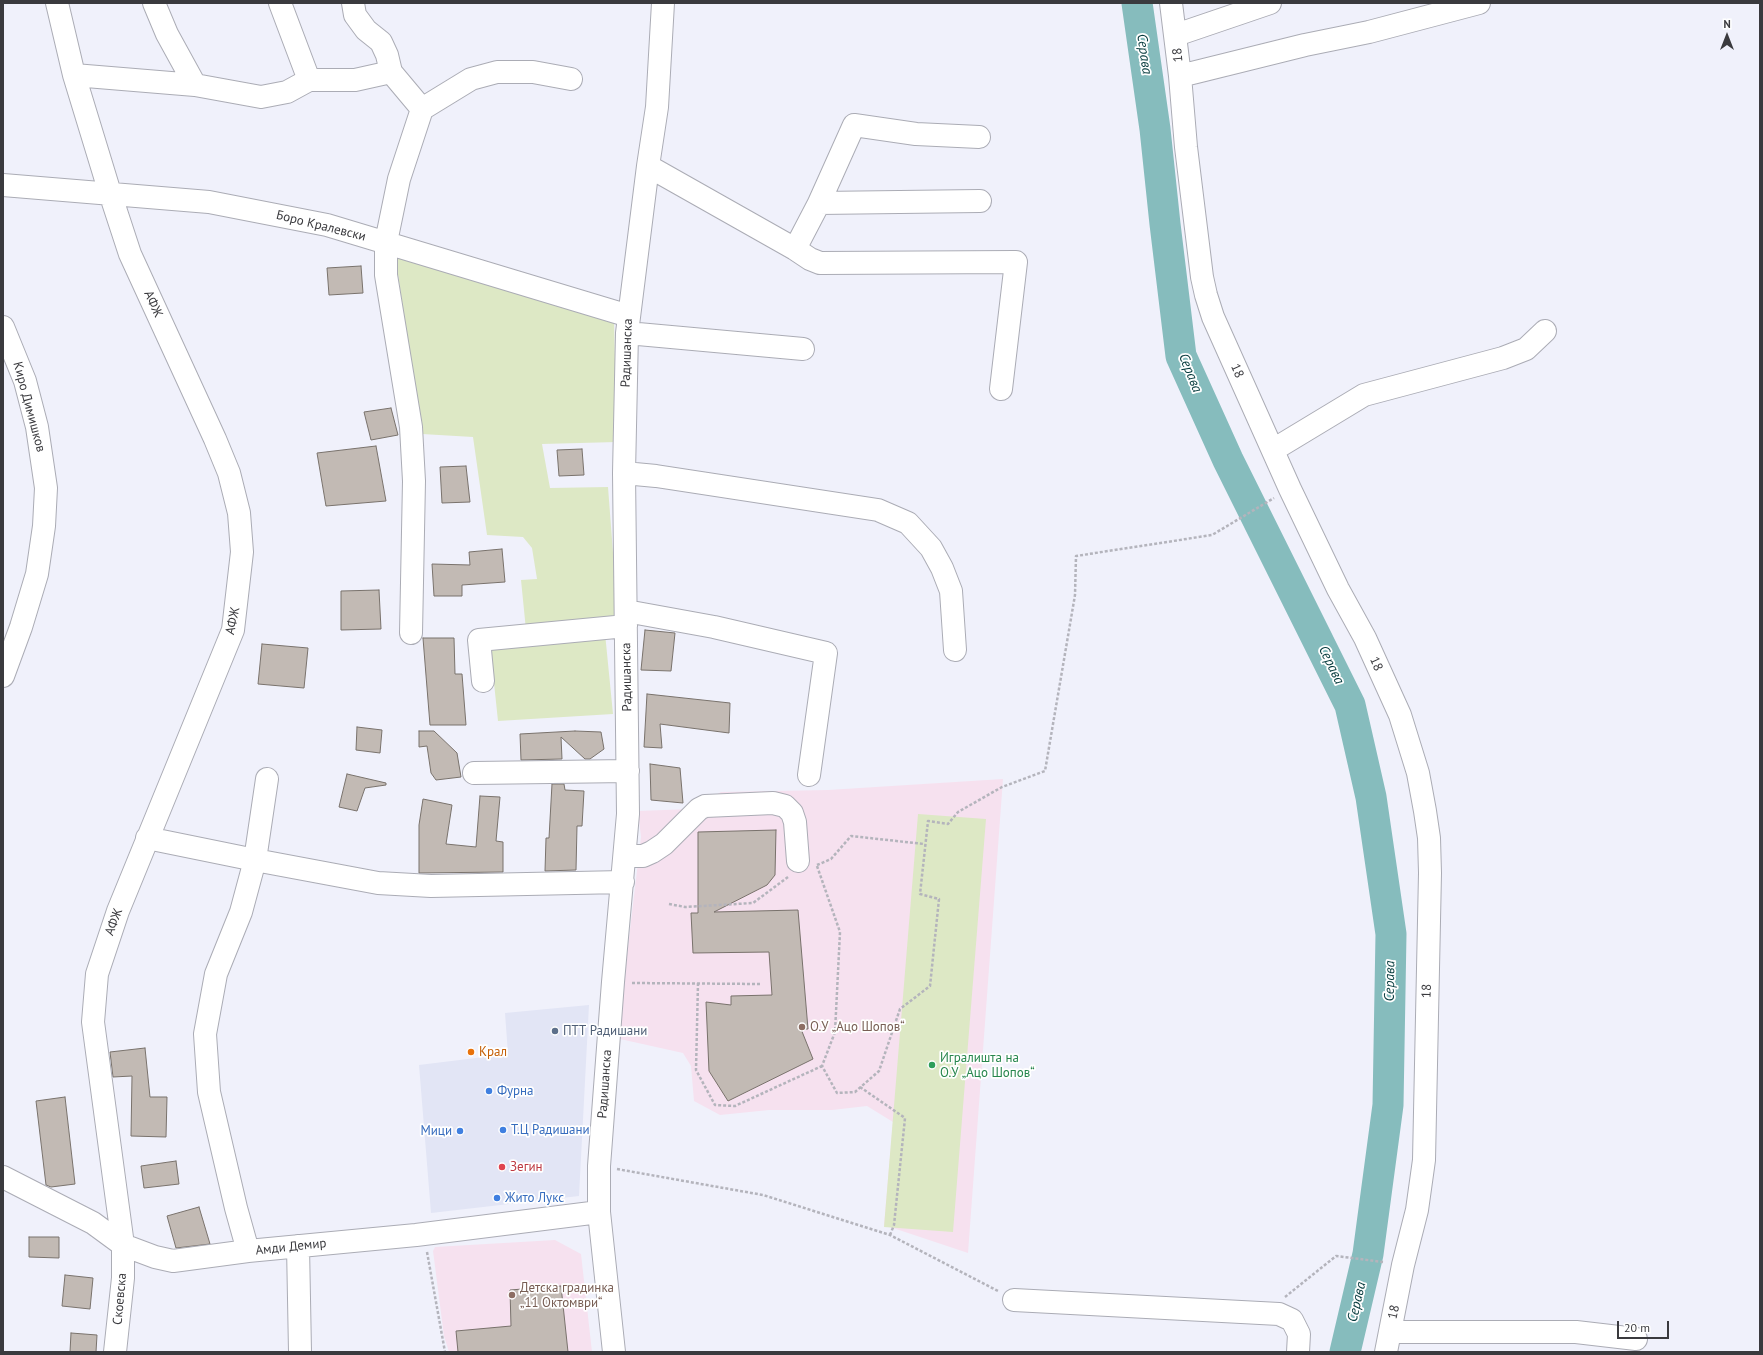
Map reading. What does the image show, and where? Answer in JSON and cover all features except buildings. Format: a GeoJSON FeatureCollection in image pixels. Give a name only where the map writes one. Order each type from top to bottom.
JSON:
{"type":"FeatureCollection","features":[{"type":"Feature","properties":{"kind":"street","name":"АФЖ"},"geometry":{"type":"LineString","coordinates":[[57,3],[74,75],[130,254],[215,439],[229,473],[239,513],[242,552],[233,630],[185,750],[147,838],[101,958],[94,993],[93,1022],[123,1245]]}},
{"type":"Feature","properties":{"kind":"street"},"geometry":{"type":"LineString","coordinates":[[154,3],[167,34],[195,85]]}},
{"type":"Feature","properties":{"kind":"street"},"geometry":{"type":"LineString","coordinates":[[280,3],[308,80]]}},
{"type":"Feature","properties":{"kind":"street"},"geometry":{"type":"LineString","coordinates":[[353,3],[355,15],[366,30],[381,42],[387,55],[391,72],[422,109]]}},
{"type":"Feature","properties":{"kind":"street","name":"Радишанска"},"geometry":{"type":"LineString","coordinates":[[614,1352],[600,1212],[599,1166],[613,982],[625,856],[628,771],[624,473],[628,324],[657,107],[663,3]]}},
{"type":"Feature","properties":{"kind":"street","name":"18"},"geometry":{"type":"LineString","coordinates":[[1171,3],[1176,35],[1186,147],[1202,277],[1206,295],[1213,317],[1290,489],[1338,589],[1365,638],[1400,715],[1418,773],[1427,825],[1430,873],[1424,1160],[1417,1210],[1388,1342]]}},
{"type":"Feature","properties":{"kind":"street"},"geometry":{"type":"LineString","coordinates":[[1176,35],[1270,3]]}},
{"type":"Feature","properties":{"kind":"street"},"geometry":{"type":"LineString","coordinates":[[1180,76],[1305,45],[1369,32],[1479,3]]}},
{"type":"Feature","properties":{"kind":"street"},"geometry":{"type":"LineString","coordinates":[[74,75],[195,85],[262,97],[287,92],[308,80],[355,80],[391,72]]}},
{"type":"Feature","properties":{"kind":"street"},"geometry":{"type":"LineString","coordinates":[[411,633],[414,481],[411,427],[386,275],[386,242],[398,179],[422,109],[471,79],[497,72],[533,72],[571,79]]}},
{"type":"Feature","properties":{"kind":"street"},"geometry":{"type":"LineString","coordinates":[[795,249],[819,203],[854,126],[916,134],[979,137]]}},
{"type":"Feature","properties":{"kind":"street"},"geometry":{"type":"LineString","coordinates":[[648,166],[795,249],[810,259],[820,263],[1016,262],[1001,389]]}},
{"type":"Feature","properties":{"kind":"street","name":"Боро Кралевски"},"geometry":{"type":"LineString","coordinates":[[3,185],[209,202],[327,225],[386,242],[628,324],[803,349]]}},
{"type":"Feature","properties":{"kind":"street"},"geometry":{"type":"LineString","coordinates":[[819,203],[980,201]]}},
{"type":"Feature","properties":{"kind":"street","name":"Киро Димишков"},"geometry":{"type":"LineString","coordinates":[[3,327],[25,381],[43,455],[46,488],[44,526],[37,574],[21,627],[3,676]]}},
{"type":"Feature","properties":{"kind":"street"},"geometry":{"type":"LineString","coordinates":[[1273,450],[1364,396],[1503,358],[1526,349],[1545,331]]}},
{"type":"Feature","properties":{"kind":"street"},"geometry":{"type":"LineString","coordinates":[[624,473],[656,476],[878,510],[908,523],[931,548],[951,591],[955,650]]}},
{"type":"Feature","properties":{"kind":"street"},"geometry":{"type":"LineString","coordinates":[[483,681],[479,640],[626,619],[714,627],[826,652],[809,775]]}},
{"type":"Feature","properties":{"kind":"street"},"geometry":{"type":"LineString","coordinates":[[474,773],[628,771]]}},
{"type":"Feature","properties":{"kind":"street"},"geometry":{"type":"LineString","coordinates":[[248,1251],[236,1208],[209,1092],[205,1034],[216,974],[241,912],[256,860],[267,779]]}},
{"type":"Feature","properties":{"kind":"street"},"geometry":{"type":"LineString","coordinates":[[625,856],[643,856],[652,852],[664,844],[699,809],[706,806],[773,803],[785,806],[792,813],[796,822],[807,863]]}},
{"type":"Feature","properties":{"kind":"street"},"geometry":{"type":"LineString","coordinates":[[147,838],[378,883],[431,886],[623,882]]}},
{"type":"Feature","properties":{"kind":"street","name":"Амди Демир"},"geometry":{"type":"LineString","coordinates":[[3,1177],[93,1223],[123,1245],[155,1257],[173,1261],[248,1251],[424,1233],[600,1212]]}},
{"type":"Feature","properties":{"kind":"street","name":"Скоевска"},"geometry":{"type":"LineString","coordinates":[[115,1352],[123,1278],[123,1245]]}},
{"type":"Feature","properties":{"kind":"street"},"geometry":{"type":"LineString","coordinates":[[298,1246],[300,1352]]}},
{"type":"Feature","properties":{"kind":"street"},"geometry":{"type":"LineString","coordinates":[[1014,1300],[1279,1314],[1292,1320],[1299,1334],[1298,1352]]}},
{"type":"Feature","properties":{"kind":"street"},"geometry":{"type":"LineString","coordinates":[[1388,1342],[1576,1332],[1636,1339]]}},
{"type":"Feature","properties":{"kind":"path"},"geometry":{"type":"LineString","coordinates":[[822,1066],[837,1093],[855,1092],[879,1071],[900,1009],[930,986],[939,899],[920,894],[924,844],[928,822],[948,824],[958,812],[1002,787],[1045,771],[1075,595],[1076,556],[1212,536],[1290,489]]}},
{"type":"Feature","properties":{"kind":"path"},"geometry":{"type":"LineString","coordinates":[[831,859],[851,836],[924,844]]}},
{"type":"Feature","properties":{"kind":"path"},"geometry":{"type":"LineString","coordinates":[[698,983],[696,1070],[715,1105],[735,1106],[822,1066],[835,1032],[840,932],[807,863]]}},
{"type":"Feature","properties":{"kind":"path"},"geometry":{"type":"LineString","coordinates":[[669,904],[685,907],[753,903]]}},
{"type":"Feature","properties":{"kind":"path"},"geometry":{"type":"LineString","coordinates":[[613,982],[760,984]]}},
{"type":"Feature","properties":{"kind":"path"},"geometry":{"type":"LineString","coordinates":[[860,1087],[905,1118],[894,1225],[890,1236]]}},
{"type":"Feature","properties":{"kind":"path"},"geometry":{"type":"LineString","coordinates":[[599,1166],[763,1195],[890,1236],[1014,1300]]}},
{"type":"Feature","properties":{"kind":"path"},"geometry":{"type":"LineString","coordinates":[[424,1233],[445,1352]]}},
{"type":"Feature","properties":{"kind":"path"},"geometry":{"type":"LineString","coordinates":[[1279,1314],[1286,1296],[1336,1256],[1404,1265]]}},
{"type":"Feature","properties":{"kind":"shaded area","name":"О.У „Ацо Шопов“"},"geometry":{"type":"Polygon","coordinates":[[[1003,779],[968,1253],[884,1225],[893,1122],[867,1106],[832,1110],[769,1110],[720,1115],[694,1101],[691,1066],[683,1053],[620,1039],[620,1014],[641,837],[638,811],[691,809],[721,792],[828,790],[1003,779]]]}},
{"type":"Feature","properties":{"kind":"shaded area","name":"Т.Ц Радишани"},"geometry":{"type":"Polygon","coordinates":[[[589,1005],[579,1196],[431,1213],[419,1065],[508,1054],[505,1013],[589,1005]]]}},
{"type":"Feature","properties":{"kind":"shaded area","name":"Детска градинка „11 Октомври“"},"geometry":{"type":"Polygon","coordinates":[[[555,1240],[581,1254],[592,1352],[449,1352],[444,1336],[433,1251],[435,1247],[555,1240]]]}},
{"type":"Feature","properties":{"kind":"green space"},"geometry":{"type":"Polygon","coordinates":[[[395,255],[614,320],[617,442],[542,444],[550,488],[608,487],[618,618],[526,630],[521,580],[537,579],[532,548],[523,537],[487,535],[473,437],[422,434],[395,255]]]}},
{"type":"Feature","properties":{"kind":"green space"},"geometry":{"type":"Polygon","coordinates":[[[605,633],[613,714],[498,721],[490,645],[605,633]]]}},
{"type":"Feature","properties":{"kind":"green space","name":"Игралишта на О.У „Ацо Шопов“"},"geometry":{"type":"Polygon","coordinates":[[[918,814],[986,819],[953,1232],[884,1227],[918,814]]]}},
{"type":"Feature","properties":{"kind":"waterway","name":"Серава"},"geometry":{"type":"LineString","coordinates":[[1137,3],[1155,129],[1181,356],[1228,460],[1350,705],[1371,797],[1391,934],[1388,1105],[1368,1254],[1345,1352]]}},
{"type":"Feature","properties":{"kind":"place","name":"О.У „Ацо Шопов“"},"geometry":{"type":"Point","coordinates":[802,1027]}},
{"type":"Feature","properties":{"kind":"place","name":"ПТТ Радишани"},"geometry":{"type":"Point","coordinates":[555,1031]}},
{"type":"Feature","properties":{"kind":"place","name":"Крал"},"geometry":{"type":"Point","coordinates":[471,1052]}},
{"type":"Feature","properties":{"kind":"place","name":"Игралишта на О.У „Ацо Шопов“"},"geometry":{"type":"Point","coordinates":[932,1065]}},
{"type":"Feature","properties":{"kind":"place","name":"Фурна"},"geometry":{"type":"Point","coordinates":[489,1091]}},
{"type":"Feature","properties":{"kind":"place","name":"Т.Ц Радишани"},"geometry":{"type":"Point","coordinates":[503,1130]}},
{"type":"Feature","properties":{"kind":"place","name":"Мици"},"geometry":{"type":"Point","coordinates":[460,1131]}},
{"type":"Feature","properties":{"kind":"place","name":"Зегин"},"geometry":{"type":"Point","coordinates":[502,1167]}},
{"type":"Feature","properties":{"kind":"place","name":"Жито Лукс"},"geometry":{"type":"Point","coordinates":[497,1198]}},
{"type":"Feature","properties":{"kind":"place","name":"Детска градинка „11 Октомври“"},"geometry":{"type":"Point","coordinates":[512,1295]}}]}
